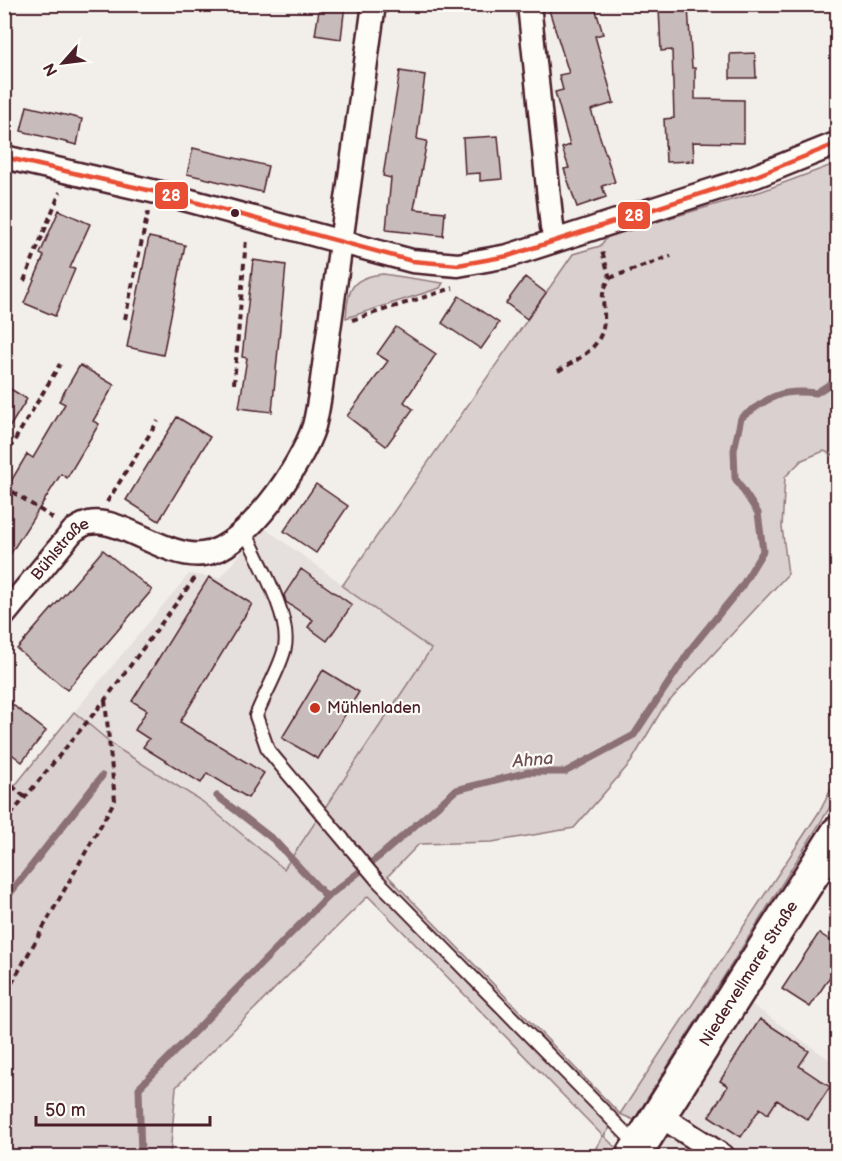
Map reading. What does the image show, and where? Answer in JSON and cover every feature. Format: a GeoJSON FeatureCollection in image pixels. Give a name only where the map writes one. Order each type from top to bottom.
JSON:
{"type":"FeatureCollection","features":[{"type":"Feature","properties":{"kind":"main road","name":"Niedervellmarer Straße"},"geometry":{"type":"LineString","coordinates":[[636,1152],[837,833]]}},
{"type":"Feature","properties":{"kind":"street"},"geometry":{"type":"LineString","coordinates":[[203,554],[228,543],[259,515],[291,473],[314,426],[374,4]]}},
{"type":"Feature","properties":{"kind":"street"},"geometry":{"type":"LineString","coordinates":[[529,4],[552,227],[556,240]]}},
{"type":"Feature","properties":{"kind":"street"},"geometry":{"type":"LineString","coordinates":[[4,157],[152,191],[341,244],[412,261],[458,265],[508,256],[756,176],[837,143]]}},
{"type":"Feature","properties":{"kind":"street","name":"Bühlstraße"},"geometry":{"type":"LineString","coordinates":[[4,615],[72,531],[87,523],[100,522],[167,549],[203,554]]}},
{"type":"Feature","properties":{"kind":"street"},"geometry":{"type":"LineString","coordinates":[[659,1114],[723,1156]]}},
{"type":"Feature","properties":{"kind":"lane"},"geometry":{"type":"LineString","coordinates":[[244,529],[279,607],[287,635],[285,650],[256,716],[268,750],[378,881],[636,1152]]}},
{"type":"Feature","properties":{"kind":"path"},"geometry":{"type":"LineString","coordinates":[[24,281],[68,172]]}},
{"type":"Feature","properties":{"kind":"path"},"geometry":{"type":"LineString","coordinates":[[125,319],[152,191]]}},
{"type":"Feature","properties":{"kind":"path"},"geometry":{"type":"LineString","coordinates":[[234,384],[247,217]]}},
{"type":"Feature","properties":{"kind":"path"},"geometry":{"type":"LineString","coordinates":[[600,246],[610,278]]}},
{"type":"Feature","properties":{"kind":"path"},"geometry":{"type":"LineString","coordinates":[[558,371],[588,353],[599,342],[604,327],[600,294],[610,278],[671,256]]}},
{"type":"Feature","properties":{"kind":"path"},"geometry":{"type":"LineString","coordinates":[[4,458],[6,450],[60,364]]}},
{"type":"Feature","properties":{"kind":"path"},"geometry":{"type":"LineString","coordinates":[[100,522],[104,505],[158,421]]}},
{"type":"Feature","properties":{"kind":"path"},"geometry":{"type":"LineString","coordinates":[[4,486],[72,531]]}},
{"type":"Feature","properties":{"kind":"path"},"geometry":{"type":"LineString","coordinates":[[4,823],[105,700],[196,578],[203,554]]}},
{"type":"Feature","properties":{"kind":"path"},"geometry":{"type":"LineString","coordinates":[[4,1003],[12,983],[115,800],[105,700]]}},
{"type":"Feature","properties":{"kind":"path"},"geometry":{"type":"LineString","coordinates":[[4,779],[26,798]]}},
{"type":"Feature","properties":{"kind":"shaded area"},"geometry":{"type":"Polygon","coordinates":[[[837,163],[837,457],[824,451],[802,460],[785,477],[782,527],[788,574],[663,708],[631,762],[574,828],[492,842],[419,844],[388,876],[620,1114],[604,1136],[616,1148],[610,1156],[591,1156],[603,1136],[368,896],[176,1087],[170,1156],[5,1156],[5,798],[74,712],[117,748],[203,802],[284,869],[431,649],[342,586],[573,254],[600,246],[608,236],[762,191],[837,163]]]}},
{"type":"Feature","properties":{"kind":"shaded area"},"geometry":{"type":"Polygon","coordinates":[[[383,274],[443,283],[440,288],[346,318],[348,299],[353,286],[364,278],[383,274]]]}},
{"type":"Feature","properties":{"kind":"shaded area"},"geometry":{"type":"Polygon","coordinates":[[[263,527],[431,648],[284,869],[203,802],[117,748],[74,712],[189,574],[220,578],[263,527]]]}},
{"type":"Feature","properties":{"kind":"shaded area"},"geometry":{"type":"Polygon","coordinates":[[[837,777],[837,796],[634,1120],[620,1114],[821,809],[837,777]]]}},
{"type":"Feature","properties":{"kind":"shaded area"},"geometry":{"type":"Polygon","coordinates":[[[751,1004],[837,1065],[837,1156],[655,1156],[751,1004]]]}},
{"type":"Feature","properties":{"kind":"building"},"geometry":{"type":"Polygon","coordinates":[[[320,4],[345,4],[341,39],[315,35],[320,4]]]}},
{"type":"Feature","properties":{"kind":"building"},"geometry":{"type":"Polygon","coordinates":[[[566,4],[594,4],[603,34],[595,36],[614,103],[591,110],[615,182],[602,186],[606,197],[577,207],[564,169],[569,168],[562,148],[570,145],[555,92],[563,90],[559,75],[569,73],[549,10],[566,4]]]}},
{"type":"Feature","properties":{"kind":"building"},"geometry":{"type":"Polygon","coordinates":[[[688,7],[692,68],[695,68],[695,99],[744,100],[744,143],[693,142],[694,161],[666,162],[664,119],[674,118],[672,50],[661,51],[659,8],[688,7]]]}},
{"type":"Feature","properties":{"kind":"building"},"geometry":{"type":"Polygon","coordinates":[[[755,53],[756,78],[730,78],[730,54],[755,53]]]}},
{"type":"Feature","properties":{"kind":"building"},"geometry":{"type":"Polygon","coordinates":[[[400,71],[425,75],[417,139],[427,141],[414,209],[445,212],[443,236],[386,230],[391,178],[383,176],[400,71]]]}},
{"type":"Feature","properties":{"kind":"building"},"geometry":{"type":"Polygon","coordinates":[[[27,106],[82,119],[77,145],[21,131],[27,106]]]}},
{"type":"Feature","properties":{"kind":"building"},"geometry":{"type":"Polygon","coordinates":[[[498,136],[502,179],[480,181],[480,173],[465,174],[463,138],[498,136]]]}},
{"type":"Feature","properties":{"kind":"building"},"geometry":{"type":"Polygon","coordinates":[[[193,148],[268,166],[262,192],[187,174],[193,148]]]}},
{"type":"Feature","properties":{"kind":"building"},"geometry":{"type":"Polygon","coordinates":[[[59,210],[90,224],[70,268],[75,269],[55,316],[24,303],[44,256],[40,254],[59,210]]]}},
{"type":"Feature","properties":{"kind":"building"},"geometry":{"type":"Polygon","coordinates":[[[149,237],[185,245],[163,355],[127,347],[149,237]]]}},
{"type":"Feature","properties":{"kind":"building"},"geometry":{"type":"Polygon","coordinates":[[[253,260],[286,265],[272,412],[239,408],[247,358],[242,357],[253,260]]]}},
{"type":"Feature","properties":{"kind":"building"},"geometry":{"type":"Polygon","coordinates":[[[525,277],[546,293],[527,319],[506,303],[525,277]]]}},
{"type":"Feature","properties":{"kind":"building"},"geometry":{"type":"Polygon","coordinates":[[[459,296],[499,323],[481,349],[442,323],[459,296]]]}},
{"type":"Feature","properties":{"kind":"building"},"geometry":{"type":"Polygon","coordinates":[[[396,327],[436,354],[404,402],[413,409],[386,446],[347,416],[388,361],[377,354],[396,327]]]}},
{"type":"Feature","properties":{"kind":"building"},"geometry":{"type":"Polygon","coordinates":[[[80,365],[114,385],[93,421],[99,424],[67,478],[61,474],[4,564],[4,493],[27,454],[33,458],[65,404],[59,401],[80,365]]]}},
{"type":"Feature","properties":{"kind":"building"},"geometry":{"type":"Polygon","coordinates":[[[4,385],[27,399],[4,436],[4,385]]]}},
{"type":"Feature","properties":{"kind":"building"},"geometry":{"type":"Polygon","coordinates":[[[177,417],[210,437],[159,521],[126,500],[177,417]]]}},
{"type":"Feature","properties":{"kind":"building"},"geometry":{"type":"Polygon","coordinates":[[[316,484],[348,506],[316,553],[284,531],[316,484]]]}},
{"type":"Feature","properties":{"kind":"building"},"geometry":{"type":"Polygon","coordinates":[[[103,550],[152,590],[67,690],[17,649],[103,550]]]}},
{"type":"Feature","properties":{"kind":"building"},"geometry":{"type":"Polygon","coordinates":[[[301,569],[352,605],[327,641],[308,627],[313,620],[286,602],[284,595],[301,569]]]}},
{"type":"Feature","properties":{"kind":"building"},"geometry":{"type":"Polygon","coordinates":[[[209,577],[252,604],[180,722],[264,773],[248,798],[207,773],[201,783],[143,747],[149,739],[135,730],[147,710],[132,701],[209,577]]]}},
{"type":"Feature","properties":{"kind":"building"},"geometry":{"type":"Polygon","coordinates":[[[323,670],[359,692],[318,759],[282,738],[323,670]]]}},
{"type":"Feature","properties":{"kind":"building"},"geometry":{"type":"Polygon","coordinates":[[[4,698],[46,731],[22,762],[4,748],[4,698]]]}},
{"type":"Feature","properties":{"kind":"building"},"geometry":{"type":"Polygon","coordinates":[[[819,933],[837,945],[837,966],[810,1007],[782,989],[819,933]]]}},
{"type":"Feature","properties":{"kind":"building"},"geometry":{"type":"Polygon","coordinates":[[[760,1019],[809,1051],[799,1066],[830,1087],[808,1120],[777,1100],[768,1114],[760,1108],[741,1137],[709,1116],[728,1086],[720,1081],[760,1019]]]}},
{"type":"Feature","properties":{"kind":"waterway","name":"Ahna"},"geometry":{"type":"LineString","coordinates":[[141,1156],[139,1088],[327,897],[381,855],[456,790],[528,772],[565,772],[634,735],[693,646],[742,586],[763,551],[758,513],[735,478],[734,450],[741,418],[768,399],[784,393],[816,393],[838,379]]}},
{"type":"Feature","properties":{"kind":"waterway"},"geometry":{"type":"LineString","coordinates":[[4,901],[102,776]]}},
{"type":"Feature","properties":{"kind":"waterway"},"geometry":{"type":"LineString","coordinates":[[217,796],[274,840],[327,897]]}},
{"type":"Feature","properties":{"kind":"transit line","name":"28"},"geometry":{"type":"LineString","coordinates":[[4,157],[165,194],[412,261],[458,265],[508,256],[756,176],[838,143]]}},
{"type":"Feature","properties":{"kind":"place","name":"Mühlenladen"},"geometry":{"type":"Point","coordinates":[315,708]}}]}
